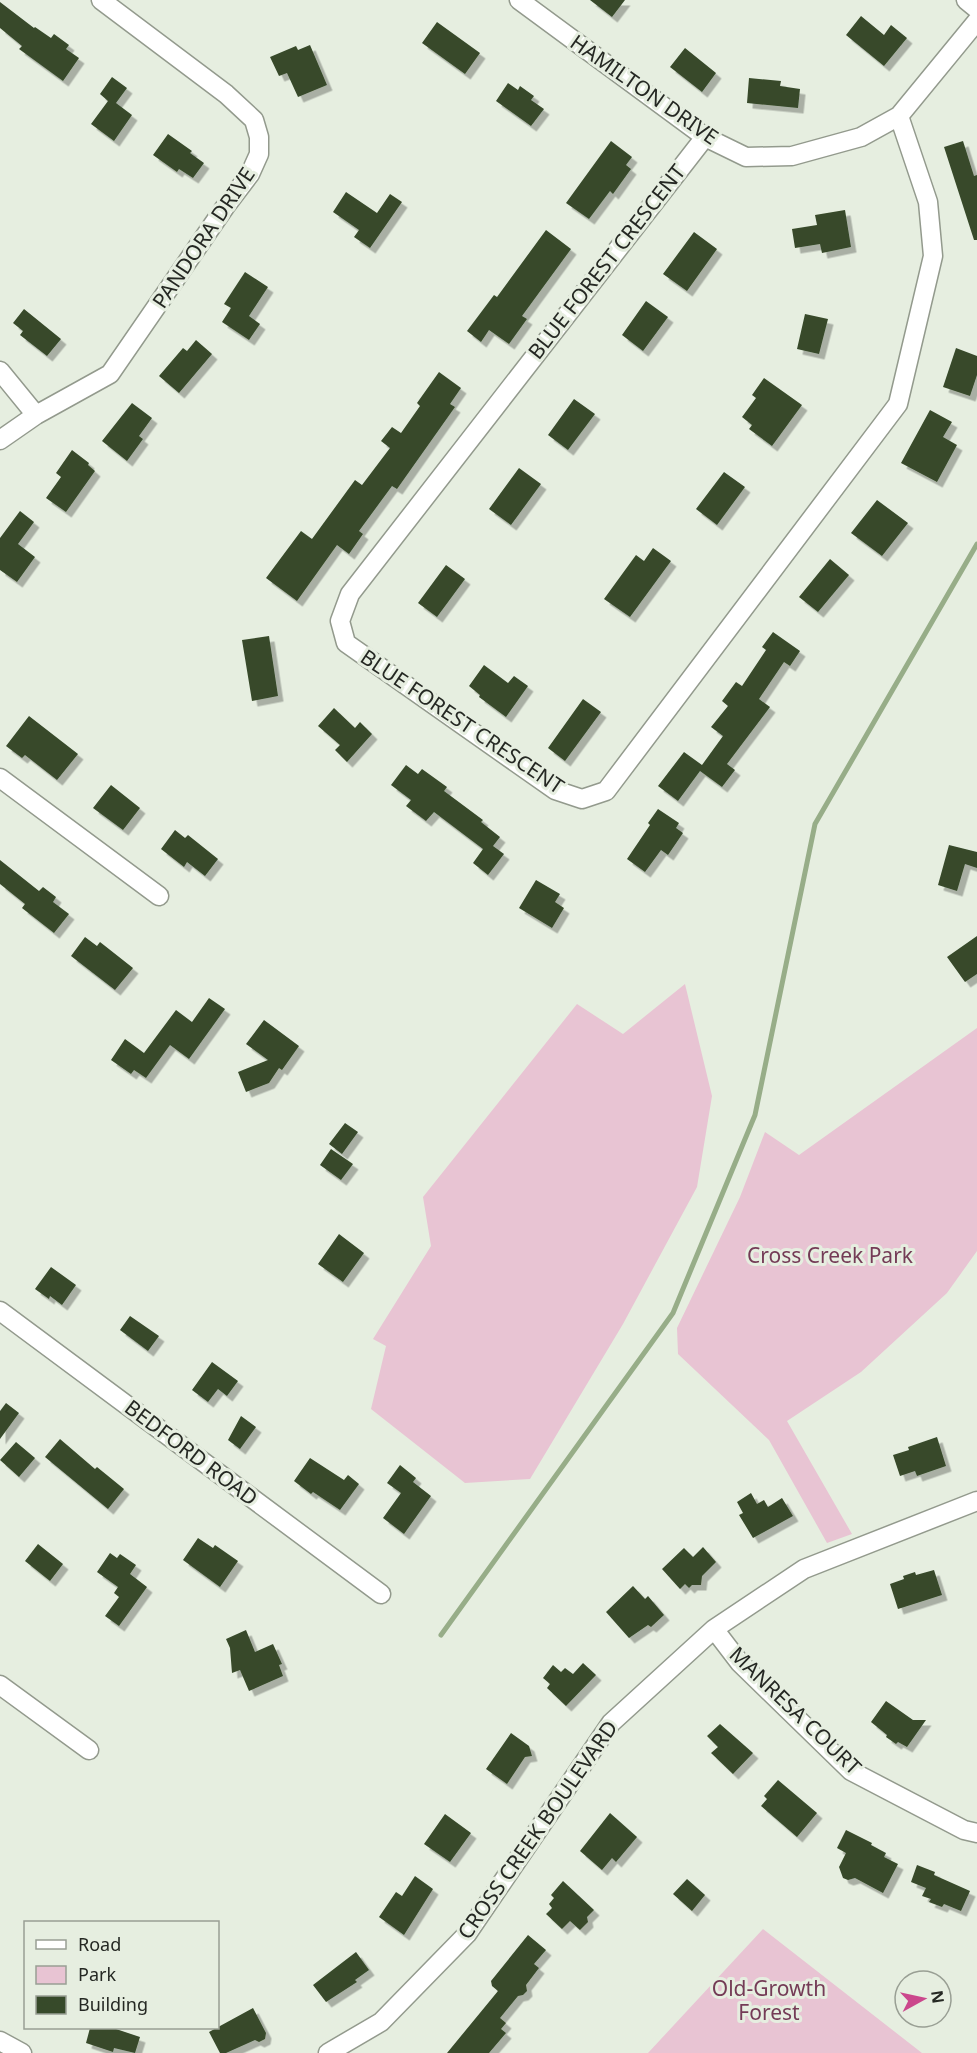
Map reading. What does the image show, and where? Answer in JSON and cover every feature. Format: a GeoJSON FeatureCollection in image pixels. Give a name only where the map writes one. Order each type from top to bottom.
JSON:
{"type":"FeatureCollection","features":[{"type":"Feature","properties":{"kind":"street","name":"PANDORA DRIVE"},"geometry":{"type":"LineString","coordinates":[[0,440],[36,415],[110,374],[250,174],[259,154],[259,137],[254,120],[226,94],[101,0]]}},
{"type":"Feature","properties":{"kind":"street","name":"HAMILTON DRIVE"},"geometry":{"type":"LineString","coordinates":[[519,0],[705,137],[746,157],[792,156],[861,137],[899,116],[977,21]]}},
{"type":"Feature","properties":{"kind":"street"},"geometry":{"type":"LineString","coordinates":[[966,0],[977,9]]}},
{"type":"Feature","properties":{"kind":"street","name":"BLUE FOREST CRESCENT"},"geometry":{"type":"LineString","coordinates":[[705,137],[350,594],[340,621],[346,643],[555,790],[582,799],[606,791],[898,404],[933,256],[928,202],[899,116]]}},
{"type":"Feature","properties":{"kind":"street"},"geometry":{"type":"LineString","coordinates":[[0,371],[36,415]]}},
{"type":"Feature","properties":{"kind":"street"},"geometry":{"type":"LineString","coordinates":[[0,778],[159,896]]}},
{"type":"Feature","properties":{"kind":"street","name":"BEDFORD ROAD"},"geometry":{"type":"LineString","coordinates":[[0,1311],[381,1594]]}},
{"type":"Feature","properties":{"kind":"street","name":"CROSS CREEK BOULEVARD"},"geometry":{"type":"LineString","coordinates":[[328,2053],[381,2022],[467,1934],[611,1723],[714,1629],[804,1569],[977,1501]]}},
{"type":"Feature","properties":{"kind":"street","name":"MANRESA COURT"},"geometry":{"type":"LineString","coordinates":[[714,1629],[740,1663],[851,1771],[964,1830],[977,1833]]}},
{"type":"Feature","properties":{"kind":"street"},"geometry":{"type":"LineString","coordinates":[[0,1685],[89,1750]]}},
{"type":"Feature","properties":{"kind":"street"},"geometry":{"type":"LineString","coordinates":[[0,2041],[22,2053]]}},
{"type":"Feature","properties":{"kind":"green space"},"geometry":{"type":"Polygon","coordinates":[[[685,984],[712,1096],[697,1187],[623,1324],[530,1479],[465,1483],[371,1409],[386,1346],[373,1339],[431,1246],[423,1197],[577,1004],[623,1034],[685,984]]]}},
{"type":"Feature","properties":{"kind":"green space","name":"Cross Creek Park"},"geometry":{"type":"Polygon","coordinates":[[[977,1028],[977,1251],[947,1293],[861,1372],[787,1421],[852,1534],[827,1543],[769,1440],[678,1354],[677,1328],[740,1197],[765,1132],[799,1155],[977,1028]]]}},
{"type":"Feature","properties":{"kind":"green space","name":"Old-Growth Forest"},"geometry":{"type":"Polygon","coordinates":[[[763,1929],[922,2053],[648,2053],[763,1929]]]}},
{"type":"Feature","properties":{"kind":"building"},"geometry":{"type":"Polygon","coordinates":[[[590,0],[625,0],[612,17],[590,0]]]}},
{"type":"Feature","properties":{"kind":"building"},"geometry":{"type":"Polygon","coordinates":[[[0,2],[34,28],[51,38],[54,34],[69,45],[66,49],[79,58],[63,81],[19,49],[22,46],[0,28],[0,2]]]}},
{"type":"Feature","properties":{"kind":"building"},"geometry":{"type":"Polygon","coordinates":[[[861,16],[884,35],[891,25],[907,38],[884,66],[846,35],[861,16]]]}},
{"type":"Feature","properties":{"kind":"building"},"geometry":{"type":"Polygon","coordinates":[[[437,22],[480,53],[465,74],[422,43],[437,22]]]}},
{"type":"Feature","properties":{"kind":"building"},"geometry":{"type":"Polygon","coordinates":[[[310,45],[327,85],[298,97],[287,73],[279,76],[270,57],[296,46],[298,50],[310,45]]]}},
{"type":"Feature","properties":{"kind":"building"},"geometry":{"type":"Polygon","coordinates":[[[685,48],[716,73],[702,92],[670,67],[685,48]]]}},
{"type":"Feature","properties":{"kind":"building"},"geometry":{"type":"Polygon","coordinates":[[[112,77],[127,88],[116,103],[132,115],[114,141],[91,124],[108,101],[100,94],[112,77]]]}},
{"type":"Feature","properties":{"kind":"building"},"geometry":{"type":"Polygon","coordinates":[[[749,78],[781,81],[780,86],[800,89],[798,108],[747,103],[749,78]]]}},
{"type":"Feature","properties":{"kind":"building"},"geometry":{"type":"Polygon","coordinates":[[[508,83],[518,90],[520,86],[534,96],[531,100],[544,109],[531,126],[496,101],[508,83]]]}},
{"type":"Feature","properties":{"kind":"building"},"geometry":{"type":"Polygon","coordinates":[[[168,134],[192,151],[190,153],[204,163],[193,178],[179,169],[177,172],[153,155],[168,134]]]}},
{"type":"Feature","properties":{"kind":"building"},"geometry":{"type":"Polygon","coordinates":[[[611,141],[632,157],[626,165],[631,169],[613,194],[610,191],[589,219],[566,203],[611,141]]]}},
{"type":"Feature","properties":{"kind":"building"},"geometry":{"type":"Polygon","coordinates":[[[963,141],[974,176],[977,175],[977,240],[974,240],[944,147],[963,141]]]}},
{"type":"Feature","properties":{"kind":"building"},"geometry":{"type":"Polygon","coordinates":[[[346,192],[377,213],[390,194],[402,202],[370,248],[354,237],[359,230],[333,212],[346,192]]]}},
{"type":"Feature","properties":{"kind":"building"},"geometry":{"type":"Polygon","coordinates":[[[845,210],[851,247],[822,253],[820,244],[795,248],[792,229],[817,225],[815,215],[845,210]]]}},
{"type":"Feature","properties":{"kind":"building"},"geometry":{"type":"Polygon","coordinates":[[[546,230],[571,249],[522,316],[527,319],[509,344],[489,330],[481,342],[467,331],[494,295],[497,297],[546,230]]]}},
{"type":"Feature","properties":{"kind":"building"},"geometry":{"type":"Polygon","coordinates":[[[694,232],[717,249],[687,291],[663,274],[694,232]]]}},
{"type":"Feature","properties":{"kind":"building"},"geometry":{"type":"Polygon","coordinates":[[[245,272],[268,287],[249,316],[260,324],[249,340],[222,322],[231,308],[224,304],[245,272]]]}},
{"type":"Feature","properties":{"kind":"building"},"geometry":{"type":"Polygon","coordinates":[[[646,301],[668,317],[643,351],[622,335],[646,301]]]}},
{"type":"Feature","properties":{"kind":"building"},"geometry":{"type":"Polygon","coordinates":[[[24,309],[61,339],[47,356],[20,335],[23,331],[13,323],[24,309]]]}},
{"type":"Feature","properties":{"kind":"building"},"geometry":{"type":"Polygon","coordinates":[[[805,314],[828,319],[819,354],[797,349],[805,314]]]}},
{"type":"Feature","properties":{"kind":"building"},"geometry":{"type":"Polygon","coordinates":[[[196,340],[212,354],[179,393],[159,376],[183,348],[187,351],[196,340]]]}},
{"type":"Feature","properties":{"kind":"building"},"geometry":{"type":"Polygon","coordinates":[[[956,348],[977,356],[977,375],[970,396],[943,387],[956,348]]]}},
{"type":"Feature","properties":{"kind":"building"},"geometry":{"type":"Polygon","coordinates":[[[439,372],[461,388],[450,404],[455,407],[397,489],[392,486],[359,531],[363,534],[349,554],[337,545],[297,601],[266,578],[301,531],[312,539],[355,480],[362,485],[390,448],[381,441],[392,427],[401,433],[420,406],[417,403],[439,372]]]}},
{"type":"Feature","properties":{"kind":"building"},"geometry":{"type":"Polygon","coordinates":[[[764,378],[802,405],[772,446],[749,429],[752,425],[742,417],[756,398],[752,395],[764,378]]]}},
{"type":"Feature","properties":{"kind":"building"},"geometry":{"type":"Polygon","coordinates":[[[574,399],[595,414],[568,450],[548,435],[574,399]]]}},
{"type":"Feature","properties":{"kind":"building"},"geometry":{"type":"Polygon","coordinates":[[[132,403],[152,418],[139,436],[143,439],[127,461],[102,441],[132,403]]]}},
{"type":"Feature","properties":{"kind":"building"},"geometry":{"type":"Polygon","coordinates":[[[930,410],[952,422],[943,437],[957,445],[937,482],[901,463],[930,410]]]}},
{"type":"Feature","properties":{"kind":"building"},"geometry":{"type":"Polygon","coordinates":[[[72,450],[89,463],[88,465],[95,471],[66,512],[46,498],[61,477],[56,473],[72,450]]]}},
{"type":"Feature","properties":{"kind":"building"},"geometry":{"type":"Polygon","coordinates":[[[519,468],[541,484],[511,525],[489,509],[519,468]]]}},
{"type":"Feature","properties":{"kind":"building"},"geometry":{"type":"Polygon","coordinates":[[[724,472],[745,487],[717,525],[696,509],[724,472]]]}},
{"type":"Feature","properties":{"kind":"building"},"geometry":{"type":"Polygon","coordinates":[[[877,500],[908,523],[882,556],[851,533],[877,500]]]}},
{"type":"Feature","properties":{"kind":"building"},"geometry":{"type":"Polygon","coordinates":[[[20,511],[34,522],[18,544],[35,557],[17,582],[0,570],[0,538],[20,511]]]}},
{"type":"Feature","properties":{"kind":"building"},"geometry":{"type":"Polygon","coordinates":[[[653,548],[671,561],[630,617],[604,599],[636,555],[644,561],[653,548]]]}},
{"type":"Feature","properties":{"kind":"building"},"geometry":{"type":"Polygon","coordinates":[[[830,559],[849,575],[818,612],[799,597],[830,559]]]}},
{"type":"Feature","properties":{"kind":"building"},"geometry":{"type":"Polygon","coordinates":[[[446,565],[465,579],[437,617],[418,603],[446,565]]]}},
{"type":"Feature","properties":{"kind":"building"},"geometry":{"type":"Polygon","coordinates":[[[773,632],[800,651],[790,666],[784,662],[759,699],[770,707],[727,764],[735,770],[722,787],[700,771],[678,801],[658,786],[684,752],[702,765],[723,736],[711,727],[728,706],[722,701],[736,682],[742,686],[766,650],[762,647],[773,632]]]}},
{"type":"Feature","properties":{"kind":"building"},"geometry":{"type":"Polygon","coordinates":[[[269,636],[278,696],[252,701],[242,640],[269,636]]]}},
{"type":"Feature","properties":{"kind":"building"},"geometry":{"type":"Polygon","coordinates":[[[484,665],[508,683],[514,676],[528,686],[506,717],[479,697],[480,695],[469,686],[484,665]]]}},
{"type":"Feature","properties":{"kind":"building"},"geometry":{"type":"Polygon","coordinates":[[[583,699],[601,712],[565,761],[548,748],[583,699]]]}},
{"type":"Feature","properties":{"kind":"building"},"geometry":{"type":"Polygon","coordinates":[[[334,708],[355,728],[360,722],[372,734],[347,762],[335,750],[340,745],[318,726],[334,708]]]}},
{"type":"Feature","properties":{"kind":"building"},"geometry":{"type":"Polygon","coordinates":[[[29,716],[78,754],[57,780],[25,755],[22,758],[6,746],[29,716]]]}},
{"type":"Feature","properties":{"kind":"building"},"geometry":{"type":"Polygon","coordinates":[[[406,765],[418,774],[422,769],[447,787],[444,791],[483,820],[481,822],[500,837],[493,846],[504,854],[488,875],[473,863],[483,849],[434,812],[426,821],[406,806],[411,800],[391,785],[406,765]]]}},
{"type":"Feature","properties":{"kind":"building"},"geometry":{"type":"Polygon","coordinates":[[[111,785],[140,808],[123,830],[93,808],[111,785]]]}},
{"type":"Feature","properties":{"kind":"building"},"geometry":{"type":"Polygon","coordinates":[[[658,809],[679,823],[676,828],[683,833],[668,855],[661,850],[645,872],[627,859],[658,809]]]}},
{"type":"Feature","properties":{"kind":"building"},"geometry":{"type":"Polygon","coordinates":[[[175,830],[185,838],[188,835],[218,859],[205,876],[187,862],[184,867],[161,849],[175,830]]]}},
{"type":"Feature","properties":{"kind":"building"},"geometry":{"type":"Polygon","coordinates":[[[949,845],[977,852],[977,868],[965,864],[957,891],[938,885],[949,845]]]}},
{"type":"Feature","properties":{"kind":"building"},"geometry":{"type":"Polygon","coordinates":[[[0,860],[39,891],[43,887],[56,897],[53,902],[69,914],[54,933],[22,908],[25,904],[0,884],[0,860]]]}},
{"type":"Feature","properties":{"kind":"building"},"geometry":{"type":"Polygon","coordinates":[[[536,880],[560,894],[555,902],[564,908],[552,928],[519,908],[536,880]]]}},
{"type":"Feature","properties":{"kind":"building"},"geometry":{"type":"Polygon","coordinates":[[[977,936],[977,974],[965,982],[947,957],[977,936]]]}},
{"type":"Feature","properties":{"kind":"building"},"geometry":{"type":"Polygon","coordinates":[[[85,937],[97,946],[100,942],[133,968],[115,990],[71,956],[85,937]]]}},
{"type":"Feature","properties":{"kind":"building"},"geometry":{"type":"Polygon","coordinates":[[[209,998],[225,1009],[189,1059],[170,1045],[146,1078],[134,1070],[131,1074],[111,1060],[125,1039],[144,1053],[176,1010],[192,1022],[209,998]]]}},
{"type":"Feature","properties":{"kind":"building"},"geometry":{"type":"Polygon","coordinates":[[[264,1020],[299,1046],[282,1070],[279,1068],[269,1083],[246,1092],[238,1072],[268,1060],[246,1044],[264,1020]]]}},
{"type":"Feature","properties":{"kind":"building"},"geometry":{"type":"Polygon","coordinates":[[[345,1123],[358,1132],[342,1154],[329,1144],[345,1123]]]}},
{"type":"Feature","properties":{"kind":"building"},"geometry":{"type":"Polygon","coordinates":[[[331,1149],[353,1164],[341,1180],[320,1165],[331,1149]]]}},
{"type":"Feature","properties":{"kind":"building"},"geometry":{"type":"Polygon","coordinates":[[[339,1234],[364,1253],[343,1282],[318,1264],[339,1234]]]}},
{"type":"Feature","properties":{"kind":"building"},"geometry":{"type":"Polygon","coordinates":[[[51,1267],[76,1285],[62,1305],[35,1289],[51,1267]]]}},
{"type":"Feature","properties":{"kind":"building"},"geometry":{"type":"Polygon","coordinates":[[[130,1316],[159,1336],[148,1351],[120,1330],[130,1316]]]}},
{"type":"Feature","properties":{"kind":"building"},"geometry":{"type":"Polygon","coordinates":[[[212,1362],[238,1381],[227,1396],[218,1389],[208,1402],[192,1390],[212,1362]]]}},
{"type":"Feature","properties":{"kind":"building"},"geometry":{"type":"Polygon","coordinates":[[[6,1403],[19,1413],[0,1439],[0,1411],[6,1403]]]}},
{"type":"Feature","properties":{"kind":"building"},"geometry":{"type":"Polygon","coordinates":[[[241,1416],[256,1427],[240,1449],[228,1440],[241,1416]]]}},
{"type":"Feature","properties":{"kind":"building"},"geometry":{"type":"Polygon","coordinates":[[[937,1437],[946,1466],[917,1476],[915,1471],[900,1476],[893,1455],[937,1437]]]}},
{"type":"Feature","properties":{"kind":"building"},"geometry":{"type":"Polygon","coordinates":[[[60,1439],[95,1469],[97,1467],[124,1489],[108,1509],[45,1457],[60,1439]]]}},
{"type":"Feature","properties":{"kind":"building"},"geometry":{"type":"Polygon","coordinates":[[[16,1442],[35,1458],[19,1477],[0,1460],[16,1442]]]}},
{"type":"Feature","properties":{"kind":"building"},"geometry":{"type":"Polygon","coordinates":[[[310,1458],[344,1480],[348,1475],[359,1484],[340,1510],[313,1492],[311,1494],[294,1481],[310,1458]]]}},
{"type":"Feature","properties":{"kind":"building"},"geometry":{"type":"Polygon","coordinates":[[[400,1465],[416,1478],[413,1482],[431,1496],[404,1534],[383,1518],[401,1493],[387,1483],[400,1465]]]}},
{"type":"Feature","properties":{"kind":"building"},"geometry":{"type":"Polygon","coordinates":[[[751,1493],[757,1504],[764,1500],[768,1507],[782,1498],[793,1516],[753,1538],[739,1515],[743,1513],[737,1502],[751,1493]]]}},
{"type":"Feature","properties":{"kind":"building"},"geometry":{"type":"Polygon","coordinates":[[[198,1538],[213,1548],[215,1545],[238,1561],[220,1587],[183,1560],[198,1538]]]}},
{"type":"Feature","properties":{"kind":"building"},"geometry":{"type":"Polygon","coordinates":[[[38,1544],[63,1564],[50,1581],[25,1561],[38,1544]]]}},
{"type":"Feature","properties":{"kind":"building"},"geometry":{"type":"Polygon","coordinates":[[[703,1547],[716,1562],[702,1576],[701,1585],[692,1585],[689,1588],[685,1584],[680,1589],[662,1569],[684,1548],[693,1557],[703,1547]]]}},
{"type":"Feature","properties":{"kind":"building"},"geometry":{"type":"Polygon","coordinates":[[[110,1553],[117,1558],[120,1554],[136,1565],[130,1574],[147,1587],[119,1626],[105,1616],[119,1597],[114,1593],[118,1587],[97,1572],[110,1553]]]}},
{"type":"Feature","properties":{"kind":"building"},"geometry":{"type":"Polygon","coordinates":[[[934,1570],[942,1595],[898,1609],[890,1584],[915,1572],[916,1575],[934,1570]]]}},
{"type":"Feature","properties":{"kind":"building"},"geometry":{"type":"Polygon","coordinates":[[[633,1586],[645,1599],[648,1596],[664,1615],[651,1627],[648,1625],[629,1638],[606,1612],[633,1586]]]}},
{"type":"Feature","properties":{"kind":"building"},"geometry":{"type":"Polygon","coordinates":[[[246,1630],[255,1652],[273,1644],[282,1664],[279,1665],[283,1676],[249,1691],[240,1670],[232,1673],[230,1648],[226,1639],[246,1630]]]}},
{"type":"Feature","properties":{"kind":"building"},"geometry":{"type":"Polygon","coordinates":[[[583,1663],[596,1675],[566,1706],[547,1688],[550,1684],[543,1678],[553,1665],[561,1672],[565,1668],[573,1674],[583,1663]]]}},
{"type":"Feature","properties":{"kind":"building"},"geometry":{"type":"Polygon","coordinates":[[[886,1701],[913,1720],[926,1720],[907,1747],[898,1742],[896,1744],[871,1722],[886,1701]]]}},
{"type":"Feature","properties":{"kind":"building"},"geometry":{"type":"Polygon","coordinates":[[[720,1724],[753,1753],[733,1774],[711,1753],[718,1747],[707,1736],[720,1724]]]}},
{"type":"Feature","properties":{"kind":"building"},"geometry":{"type":"Polygon","coordinates":[[[511,1733],[529,1746],[532,1756],[525,1757],[507,1784],[486,1769],[511,1733]]]}},
{"type":"Feature","properties":{"kind":"building"},"geometry":{"type":"Polygon","coordinates":[[[778,1780],[817,1813],[797,1837],[761,1806],[767,1799],[764,1796],[778,1780]]]}},
{"type":"Feature","properties":{"kind":"building"},"geometry":{"type":"Polygon","coordinates":[[[610,1813],[637,1837],[616,1862],[612,1858],[602,1870],[580,1851],[610,1813]]]}},
{"type":"Feature","properties":{"kind":"building"},"geometry":{"type":"Polygon","coordinates":[[[445,1814],[471,1833],[450,1862],[424,1844],[445,1814]]]}},
{"type":"Feature","properties":{"kind":"building"},"geometry":{"type":"Polygon","coordinates":[[[846,1830],[872,1843],[871,1845],[886,1853],[884,1857],[898,1864],[883,1893],[855,1878],[848,1880],[843,1878],[839,1867],[846,1853],[837,1848],[846,1830]]]}},
{"type":"Feature","properties":{"kind":"building"},"geometry":{"type":"Polygon","coordinates":[[[917,1865],[970,1891],[961,1911],[944,1904],[942,1907],[929,1902],[931,1899],[922,1896],[926,1888],[911,1882],[917,1865]]]}},
{"type":"Feature","properties":{"kind":"building"},"geometry":{"type":"Polygon","coordinates":[[[415,1876],[433,1889],[404,1935],[379,1917],[396,1892],[402,1896],[415,1876]]]}},
{"type":"Feature","properties":{"kind":"building"},"geometry":{"type":"Polygon","coordinates":[[[687,1879],[705,1895],[692,1911],[673,1894],[687,1879]]]}},
{"type":"Feature","properties":{"kind":"building"},"geometry":{"type":"Polygon","coordinates":[[[563,1881],[594,1910],[587,1917],[588,1922],[580,1930],[570,1921],[562,1929],[546,1914],[552,1908],[549,1904],[554,1898],[551,1895],[563,1881]]]}},
{"type":"Feature","properties":{"kind":"building"},"geometry":{"type":"Polygon","coordinates":[[[528,1935],[546,1950],[534,1964],[539,1968],[526,1985],[527,1991],[518,1996],[500,2018],[506,2023],[501,2029],[506,2033],[489,2053],[447,2053],[498,1991],[492,1986],[491,1981],[528,1935]]]}},
{"type":"Feature","properties":{"kind":"building"},"geometry":{"type":"Polygon","coordinates":[[[356,1952],[369,1970],[355,1980],[357,1982],[326,2002],[313,1985],[356,1952]]]}},
{"type":"Feature","properties":{"kind":"building"},"geometry":{"type":"Polygon","coordinates":[[[253,2008],[266,2033],[265,2039],[259,2042],[255,2040],[226,2053],[220,2053],[209,2032],[219,2029],[219,2027],[253,2008]]]}},
{"type":"Feature","properties":{"kind":"building"},"geometry":{"type":"Polygon","coordinates":[[[90,2029],[116,2029],[140,2037],[135,2053],[114,2048],[113,2052],[86,2043],[90,2029]]]}},
{"type":"Feature","properties":{"kind":"waterway"},"geometry":{"type":"LineString","coordinates":[[441,1635],[673,1313],[755,1115],[815,824],[977,544]]}}]}
